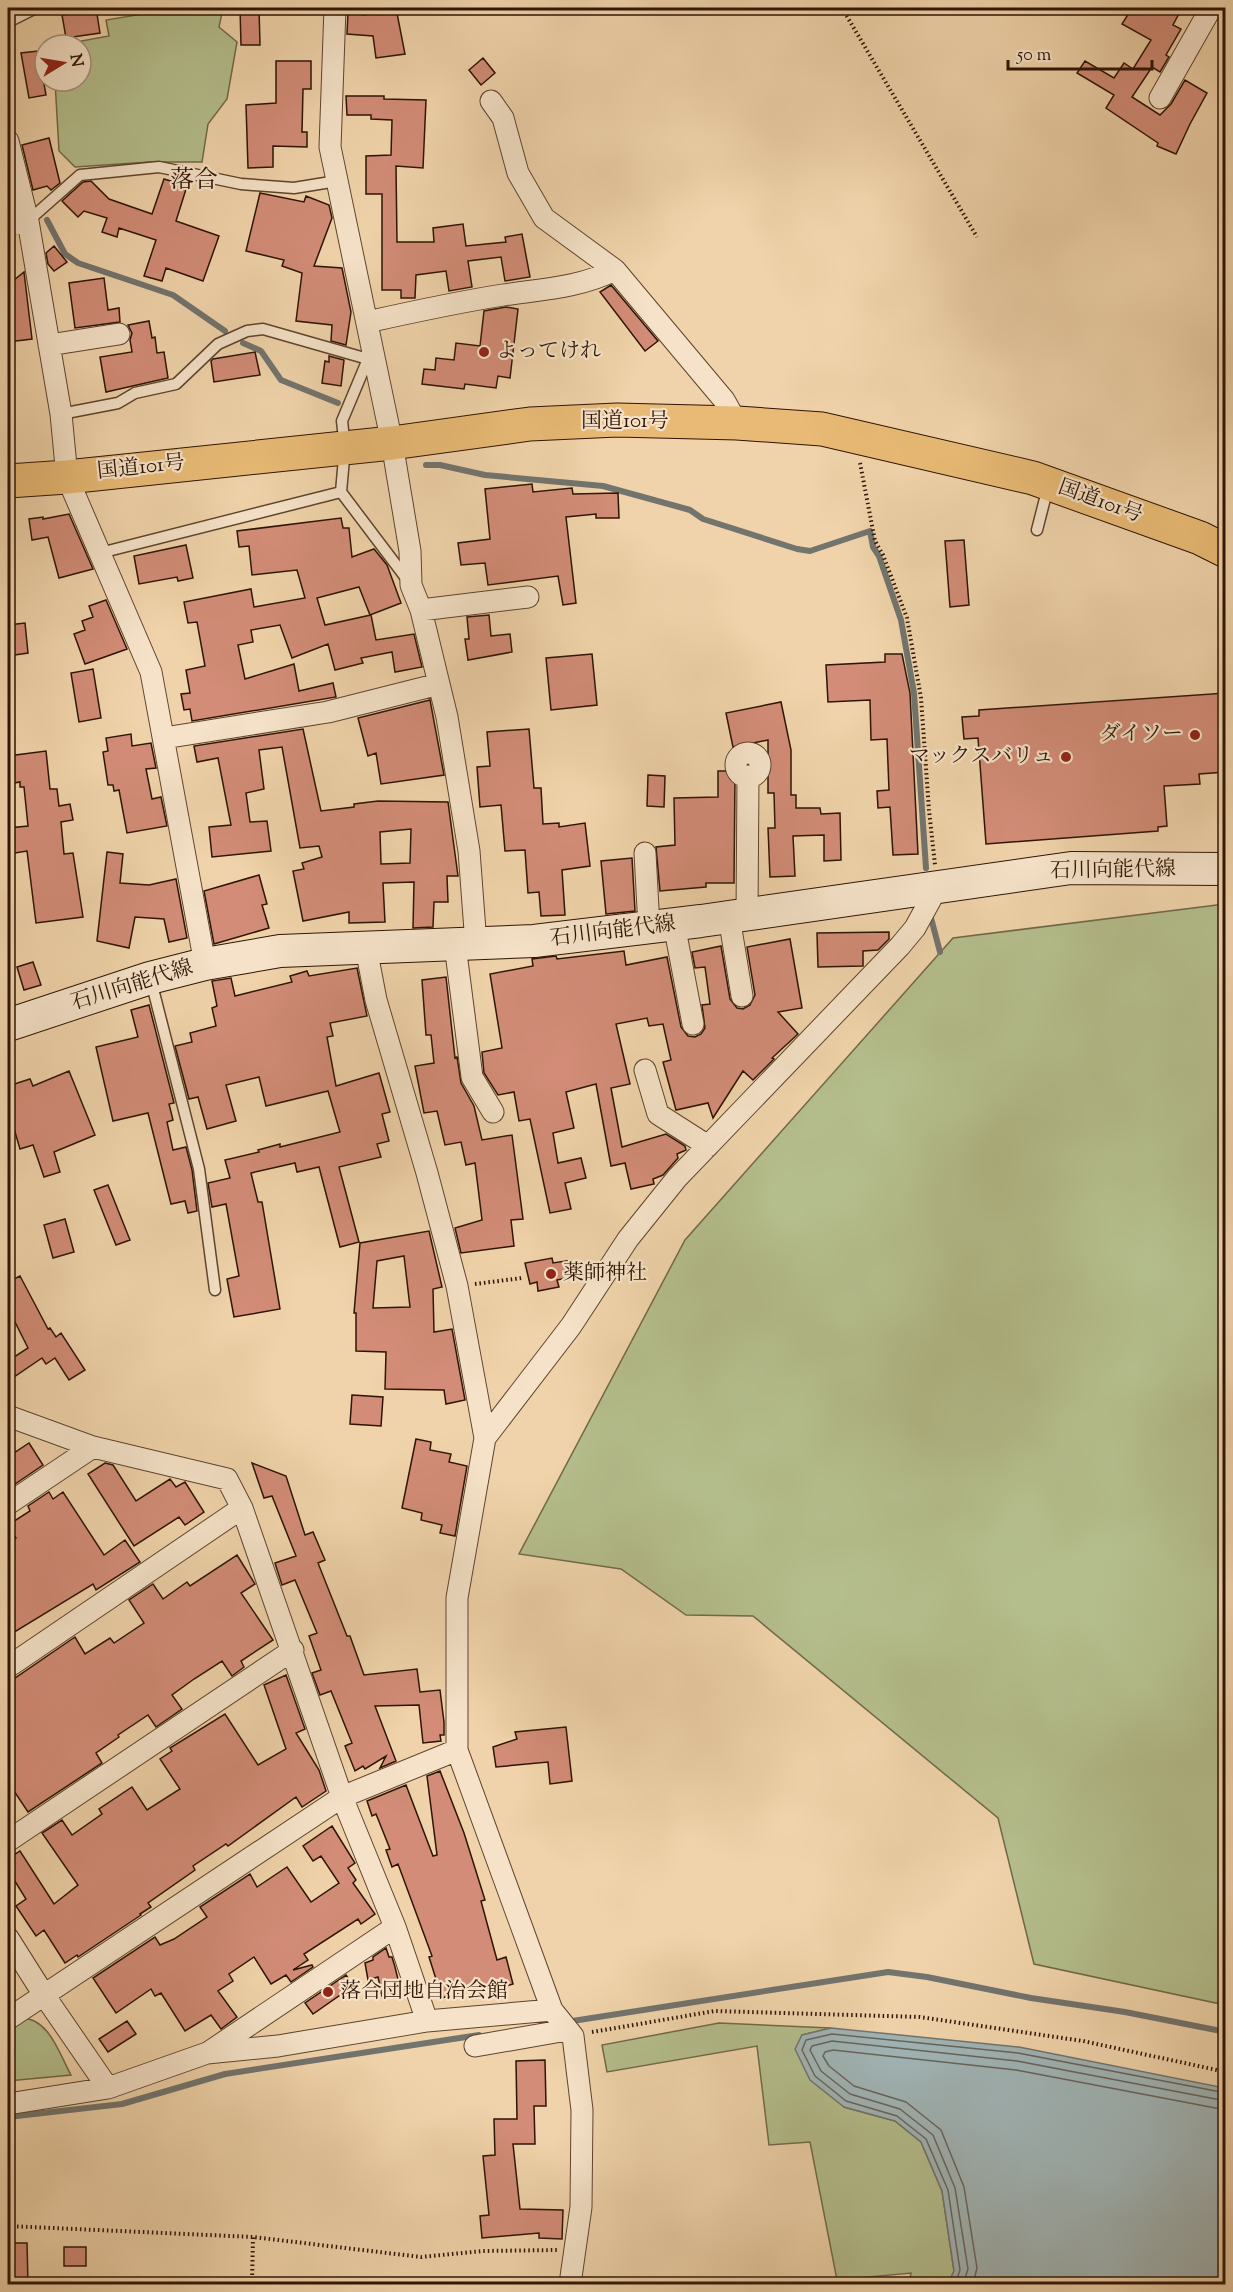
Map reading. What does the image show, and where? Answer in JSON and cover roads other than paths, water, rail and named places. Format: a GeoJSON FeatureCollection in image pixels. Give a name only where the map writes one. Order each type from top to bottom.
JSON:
{"type":"FeatureCollection","features":[{"type":"Feature","properties":{"kind":"highway","name":"国道101号"},"geometry":{"type":"LineString","coordinates":[[8,481],[68,477],[392,443],[530,424],[617,420],[737,423],[822,429],[1033,478],[1200,538],[1226,551]]}},
{"type":"Feature","properties":{"kind":"main road","name":"石川向能代線"},"geometry":{"type":"LineString","coordinates":[[8,1025],[150,978],[205,964],[280,951],[534,941],[738,916],[1071,868],[1226,869]]}},
{"type":"Feature","properties":{"kind":"street"},"geometry":{"type":"LineString","coordinates":[[335,8],[330,147],[367,322],[371,360],[392,443],[410,551],[411,585],[421,610],[447,717],[469,851],[465,944],[472,1077],[493,1112]]}},
{"type":"Feature","properties":{"kind":"street"},"geometry":{"type":"LineString","coordinates":[[1160,98],[1211,8]]}},
{"type":"Feature","properties":{"kind":"street"},"geometry":{"type":"LineString","coordinates":[[491,101],[503,118],[518,172],[544,218],[615,270],[724,400],[737,423]]}},
{"type":"Feature","properties":{"kind":"street"},"geometry":{"type":"LineString","coordinates":[[8,141],[18,222],[49,345],[61,414],[68,477],[151,672],[205,964]]}},
{"type":"Feature","properties":{"kind":"street"},"geometry":{"type":"LineString","coordinates":[[367,322],[503,295],[562,288],[595,280],[615,270]]}},
{"type":"Feature","properties":{"kind":"street"},"geometry":{"type":"LineString","coordinates":[[49,345],[119,334]]}},
{"type":"Feature","properties":{"kind":"street"},"geometry":{"type":"LineString","coordinates":[[421,610],[528,597]]}},
{"type":"Feature","properties":{"kind":"street"},"geometry":{"type":"LineString","coordinates":[[164,738],[328,712],[439,684]]}},
{"type":"Feature","properties":{"kind":"street"},"geometry":{"type":"LineString","coordinates":[[742,996],[738,916],[748,776]]}},
{"type":"Feature","properties":{"kind":"street"},"geometry":{"type":"LineString","coordinates":[[645,853],[662,926],[693,1024]]}},
{"type":"Feature","properties":{"kind":"street"},"geometry":{"type":"LineString","coordinates":[[485,1438],[571,1326],[628,1239],[677,1178],[900,946],[915,928],[938,886]]}},
{"type":"Feature","properties":{"kind":"street"},"geometry":{"type":"LineString","coordinates":[[366,948],[376,1000],[427,1173],[457,1286],[485,1438],[457,1598],[457,1750],[552,2010],[570,2033],[582,2110],[581,2206],[570,2284]]}},
{"type":"Feature","properties":{"kind":"street"},"geometry":{"type":"LineString","coordinates":[[645,1070],[658,1114],[708,1146]]}},
{"type":"Feature","properties":{"kind":"street"},"geometry":{"type":"LineString","coordinates":[[8,1416],[93,1447],[227,1479],[242,1508],[342,1797],[395,1927],[427,2021]]}},
{"type":"Feature","properties":{"kind":"street"},"geometry":{"type":"LineString","coordinates":[[8,1503],[93,1447]]}},
{"type":"Feature","properties":{"kind":"street"},"geometry":{"type":"LineString","coordinates":[[8,1667],[242,1508]]}},
{"type":"Feature","properties":{"kind":"street"},"geometry":{"type":"LineString","coordinates":[[8,1841],[292,1650]]}},
{"type":"Feature","properties":{"kind":"street"},"geometry":{"type":"LineString","coordinates":[[8,2019],[342,1797],[457,1750]]}},
{"type":"Feature","properties":{"kind":"street"},"geometry":{"type":"LineString","coordinates":[[207,2053],[395,1927]]}},
{"type":"Feature","properties":{"kind":"street"},"geometry":{"type":"LineString","coordinates":[[8,1938],[108,2088]]}},
{"type":"Feature","properties":{"kind":"street"},"geometry":{"type":"LineString","coordinates":[[8,2104],[108,2088],[207,2053],[278,2046],[427,2021],[552,2010]]}},
{"type":"Feature","properties":{"kind":"street"},"geometry":{"type":"LineString","coordinates":[[475,2046],[570,2033]]}},
{"type":"Feature","properties":{"kind":"lane"},"geometry":{"type":"LineString","coordinates":[[8,22],[36,8]]}},
{"type":"Feature","properties":{"kind":"lane"},"geometry":{"type":"LineString","coordinates":[[18,222],[80,175],[159,167],[241,184],[294,188],[337,181]]}},
{"type":"Feature","properties":{"kind":"lane"},"geometry":{"type":"LineString","coordinates":[[61,414],[118,403],[135,393],[176,384],[218,344],[247,331],[263,329],[371,360],[342,421],[345,447],[340,492],[411,585]]}},
{"type":"Feature","properties":{"kind":"lane"},"geometry":{"type":"LineString","coordinates":[[1037,530],[1048,483]]}},
{"type":"Feature","properties":{"kind":"lane"},"geometry":{"type":"LineString","coordinates":[[100,553],[340,492]]}},
{"type":"Feature","properties":{"kind":"lane"},"geometry":{"type":"LineString","coordinates":[[150,978],[200,1169],[215,1290]]}},
{"type":"Feature","properties":{"kind":"water"},"geometry":{"type":"Polygon","coordinates":[[[831,2028],[1019,2047],[1225,2088],[1225,2284],[948,2284],[954,2271],[942,2191],[921,2142],[895,2121],[844,2107],[810,2080],[795,2049],[802,2035],[831,2028]]]}},
{"type":"Feature","properties":{"kind":"waterway"},"geometry":{"type":"LineString","coordinates":[[47,220],[65,254],[78,263],[173,295],[225,331]]}},
{"type":"Feature","properties":{"kind":"waterway"},"geometry":{"type":"LineString","coordinates":[[243,343],[261,351],[281,380],[338,403]]}},
{"type":"Feature","properties":{"kind":"waterway"},"geometry":{"type":"LineString","coordinates":[[426,465],[440,465],[485,475],[603,486],[690,510],[703,519],[797,549],[810,551],[870,531],[873,547],[879,556],[901,620],[914,693],[926,868]]}},
{"type":"Feature","properties":{"kind":"waterway"},"geometry":{"type":"LineString","coordinates":[[931,918],[940,952]]}},
{"type":"Feature","properties":{"kind":"waterway"},"geometry":{"type":"LineString","coordinates":[[566,2022],[888,1972],[927,1977],[1031,1998],[1125,2012],[1226,2032]]}},
{"type":"Feature","properties":{"kind":"waterway"},"geometry":{"type":"LineString","coordinates":[[8,2117],[122,2104],[225,2074],[479,2035]]}},
{"type":"Feature","properties":{"kind":"place","name":"よってけれ"},"geometry":{"type":"Point","coordinates":[484,352]}},
{"type":"Feature","properties":{"kind":"place","name":"ダイソー"},"geometry":{"type":"Point","coordinates":[1195,735]}},
{"type":"Feature","properties":{"kind":"place","name":"マックスバリュ"},"geometry":{"type":"Point","coordinates":[1066,757]}},
{"type":"Feature","properties":{"kind":"place","name":"薬師神社"},"geometry":{"type":"Point","coordinates":[551,1274]}},
{"type":"Feature","properties":{"kind":"place","name":"落合団地自治会館"},"geometry":{"type":"Point","coordinates":[328,1992]}},
{"type":"Feature","properties":{"kind":"district","name":"落合"},"geometry":{"type":"Point","coordinates":[194,181]}}]}
